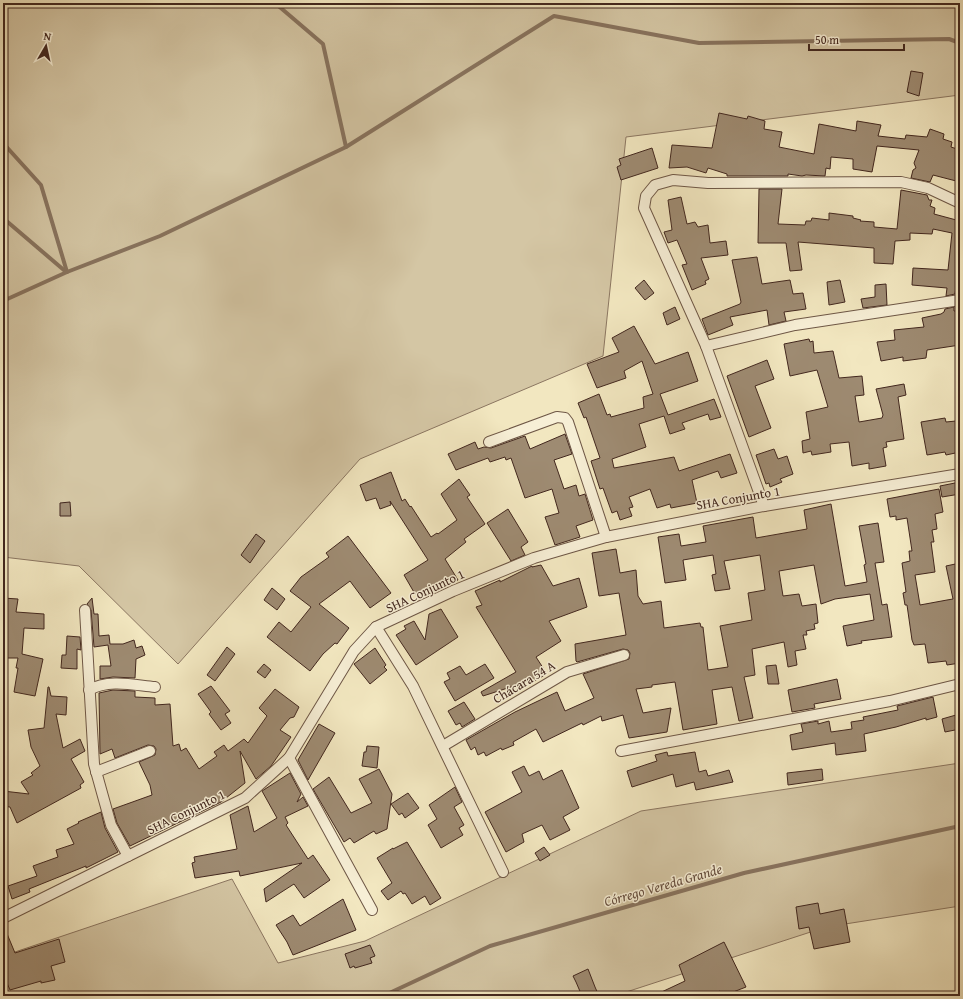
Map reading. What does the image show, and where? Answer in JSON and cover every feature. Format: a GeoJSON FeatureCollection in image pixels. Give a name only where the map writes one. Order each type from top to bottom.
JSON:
{"type":"FeatureCollection","features":[{"type":"Feature","properties":{"kind":"street"},"geometry":{"type":"LineString","coordinates":[[764,506],[706,346],[644,208],[646,196],[655,185],[673,180],[708,183],[901,182],[928,188],[960,203]]}},
{"type":"Feature","properties":{"kind":"street"},"geometry":{"type":"LineString","coordinates":[[706,346],[795,325],[960,300]]}},
{"type":"Feature","properties":{"kind":"street"},"geometry":{"type":"LineString","coordinates":[[489,442],[558,417],[565,418],[568,422],[606,537]]}},
{"type":"Feature","properties":{"kind":"street","name":"SHA Conjunto 1"},"geometry":{"type":"LineString","coordinates":[[3,918],[245,798],[290,758],[354,651],[376,628],[453,591],[527,561],[606,537],[764,506],[960,474]]}},
{"type":"Feature","properties":{"kind":"street"},"geometry":{"type":"LineString","coordinates":[[85,610],[89,690],[96,772],[111,825],[128,856]]}},
{"type":"Feature","properties":{"kind":"street"},"geometry":{"type":"LineString","coordinates":[[376,628],[413,686],[503,872]]}},
{"type":"Feature","properties":{"kind":"street","name":"Chácara 54 A"},"geometry":{"type":"LineString","coordinates":[[443,746],[567,672],[624,654]]}},
{"type":"Feature","properties":{"kind":"street"},"geometry":{"type":"LineString","coordinates":[[89,690],[98,685],[113,683],[155,687]]}},
{"type":"Feature","properties":{"kind":"street"},"geometry":{"type":"LineString","coordinates":[[621,751],[890,701],[960,684]]}},
{"type":"Feature","properties":{"kind":"street"},"geometry":{"type":"LineString","coordinates":[[96,772],[150,751]]}},
{"type":"Feature","properties":{"kind":"street"},"geometry":{"type":"LineString","coordinates":[[290,758],[372,910]]}},
{"type":"Feature","properties":{"kind":"shaded area"},"geometry":{"type":"Polygon","coordinates":[[[3,3],[960,3],[960,95],[626,137],[603,356],[360,459],[178,664],[79,566],[3,557],[3,3]]]}},
{"type":"Feature","properties":{"kind":"shaded area"},"geometry":{"type":"Polygon","coordinates":[[[960,763],[960,906],[826,927],[614,996],[3,996],[3,956],[232,879],[278,963],[365,941],[641,811],[960,763]]]}},
{"type":"Feature","properties":{"kind":"building"},"geometry":{"type":"Polygon","coordinates":[[[911,71],[923,73],[919,96],[907,92],[911,71]]]}},
{"type":"Feature","properties":{"kind":"building"},"geometry":{"type":"Polygon","coordinates":[[[719,113],[747,119],[748,116],[765,121],[764,129],[782,132],[779,147],[814,154],[819,124],[856,131],[857,121],[881,125],[878,136],[905,139],[906,135],[927,137],[930,129],[944,134],[943,139],[952,142],[951,147],[960,150],[960,182],[933,175],[930,182],[911,178],[913,170],[916,168],[914,163],[919,150],[877,146],[872,172],[853,169],[853,159],[831,157],[830,169],[826,168],[825,176],[802,176],[788,174],[788,176],[727,176],[727,174],[708,168],[706,173],[687,167],[669,168],[672,145],[712,148],[719,113]]]}},
{"type":"Feature","properties":{"kind":"building"},"geometry":{"type":"Polygon","coordinates":[[[652,148],[658,168],[621,180],[617,167],[621,165],[619,159],[652,148]]]}},
{"type":"Feature","properties":{"kind":"building"},"geometry":{"type":"Polygon","coordinates":[[[759,189],[782,189],[778,224],[805,225],[806,221],[811,221],[812,218],[829,220],[829,213],[853,216],[853,218],[861,220],[860,221],[874,222],[874,227],[897,229],[901,190],[927,195],[929,200],[932,200],[930,206],[935,208],[934,214],[960,221],[960,280],[957,280],[955,294],[946,296],[947,288],[912,285],[913,268],[948,270],[952,233],[933,229],[932,234],[910,233],[910,240],[895,241],[893,264],[874,263],[874,248],[798,242],[802,270],[790,271],[786,243],[758,243],[759,189]]]}},
{"type":"Feature","properties":{"kind":"building"},"geometry":{"type":"Polygon","coordinates":[[[681,197],[687,224],[695,222],[698,227],[708,225],[710,243],[726,241],[728,255],[701,258],[709,279],[705,281],[706,284],[692,290],[682,265],[687,264],[677,240],[668,243],[664,232],[672,230],[668,200],[681,197]]]}},
{"type":"Feature","properties":{"kind":"building"},"geometry":{"type":"Polygon","coordinates":[[[757,257],[762,284],[790,280],[793,294],[803,293],[806,309],[784,312],[786,321],[769,325],[767,310],[730,317],[733,325],[708,335],[702,319],[740,304],[741,302],[732,260],[757,257]]]}},
{"type":"Feature","properties":{"kind":"building"},"geometry":{"type":"Polygon","coordinates":[[[644,280],[654,293],[645,300],[635,288],[644,280]]]}},
{"type":"Feature","properties":{"kind":"building"},"geometry":{"type":"Polygon","coordinates":[[[840,280],[845,302],[829,305],[827,282],[840,280]]]}},
{"type":"Feature","properties":{"kind":"building"},"geometry":{"type":"Polygon","coordinates":[[[886,284],[887,305],[863,308],[861,299],[875,297],[875,285],[886,284]]]}},
{"type":"Feature","properties":{"kind":"building"},"geometry":{"type":"Polygon","coordinates":[[[675,307],[680,319],[667,325],[663,313],[675,307]]]}},
{"type":"Feature","properties":{"kind":"building"},"geometry":{"type":"Polygon","coordinates":[[[954,307],[954,311],[960,311],[960,322],[958,322],[960,345],[927,350],[926,358],[903,361],[903,357],[881,361],[877,342],[895,340],[894,330],[924,327],[922,318],[941,314],[945,309],[954,307]]]}},
{"type":"Feature","properties":{"kind":"building"},"geometry":{"type":"Polygon","coordinates":[[[634,326],[655,364],[688,352],[698,381],[660,394],[668,415],[714,399],[721,417],[710,420],[708,414],[682,423],[685,429],[670,434],[664,416],[639,424],[646,447],[612,459],[614,468],[674,457],[679,471],[730,454],[737,473],[721,478],[718,471],[692,480],[697,503],[671,508],[670,504],[657,508],[650,489],[629,497],[633,507],[629,508],[632,516],[620,520],[617,511],[612,513],[603,488],[600,489],[591,461],[600,458],[586,417],[584,418],[578,403],[599,394],[607,415],[610,414],[611,417],[644,408],[643,397],[653,394],[642,361],[624,371],[626,378],[597,388],[587,364],[619,352],[612,338],[634,326]]]}},
{"type":"Feature","properties":{"kind":"building"},"geometry":{"type":"Polygon","coordinates":[[[809,339],[810,342],[813,341],[814,353],[833,351],[839,378],[862,376],[864,395],[855,396],[859,422],[882,418],[883,415],[876,389],[904,384],[906,395],[898,397],[904,439],[886,442],[887,447],[883,448],[886,466],[869,469],[869,463],[852,466],[849,442],[830,444],[831,452],[812,455],[811,451],[803,453],[802,441],[810,439],[806,412],[828,407],[817,370],[790,376],[784,344],[809,339]]]}},
{"type":"Feature","properties":{"kind":"building"},"geometry":{"type":"Polygon","coordinates":[[[767,360],[774,379],[755,386],[771,428],[749,437],[727,376],[767,360]]]}},
{"type":"Feature","properties":{"kind":"building"},"geometry":{"type":"Polygon","coordinates":[[[945,418],[946,422],[956,421],[960,439],[960,452],[946,455],[945,452],[927,455],[921,422],[945,418]]]}},
{"type":"Feature","properties":{"kind":"building"},"geometry":{"type":"Polygon","coordinates":[[[565,434],[572,454],[554,460],[564,489],[576,485],[579,496],[585,494],[593,520],[576,526],[580,537],[555,545],[545,517],[559,513],[552,489],[525,498],[511,458],[506,460],[505,457],[490,462],[488,458],[456,470],[448,454],[475,442],[478,449],[484,447],[491,448],[525,436],[530,449],[565,434]]]}},
{"type":"Feature","properties":{"kind":"building"},"geometry":{"type":"Polygon","coordinates":[[[774,449],[778,459],[787,456],[793,474],[780,479],[782,482],[770,487],[769,483],[766,484],[756,455],[774,449]]]}},
{"type":"Feature","properties":{"kind":"building"},"geometry":{"type":"Polygon","coordinates":[[[391,472],[402,501],[405,499],[410,507],[411,506],[431,537],[437,533],[438,534],[457,520],[441,494],[459,479],[470,495],[467,497],[485,524],[464,539],[466,542],[445,559],[458,580],[443,585],[441,582],[415,594],[404,575],[428,560],[390,501],[391,505],[380,509],[376,498],[366,501],[360,485],[391,472]]]}},
{"type":"Feature","properties":{"kind":"building"},"geometry":{"type":"Polygon","coordinates":[[[960,482],[960,494],[942,497],[940,486],[960,482]]]}},
{"type":"Feature","properties":{"kind":"building"},"geometry":{"type":"Polygon","coordinates":[[[939,489],[943,512],[935,514],[937,529],[932,530],[934,542],[931,542],[935,572],[915,575],[920,605],[953,599],[946,566],[960,563],[960,663],[947,665],[946,661],[928,663],[925,644],[914,645],[912,640],[907,605],[905,605],[903,593],[906,592],[902,563],[910,561],[909,551],[912,551],[907,518],[896,520],[896,516],[890,517],[887,499],[939,489]]]}},
{"type":"Feature","properties":{"kind":"building"},"geometry":{"type":"Polygon","coordinates":[[[70,502],[71,516],[60,516],[60,503],[70,502]]]}},
{"type":"Feature","properties":{"kind":"building"},"geometry":{"type":"Polygon","coordinates":[[[831,504],[845,586],[867,582],[864,565],[866,564],[859,526],[878,523],[884,562],[875,563],[882,605],[887,604],[892,637],[861,641],[862,643],[847,646],[843,626],[874,620],[870,594],[835,599],[821,604],[814,565],[779,571],[783,596],[799,594],[802,606],[816,604],[818,623],[814,624],[815,629],[806,631],[807,635],[803,635],[806,649],[795,651],[797,665],[788,667],[784,642],[752,649],[755,675],[744,677],[753,718],[739,721],[732,687],[712,690],[717,724],[683,730],[675,682],[636,689],[643,713],[671,708],[667,732],[629,738],[623,715],[602,721],[601,716],[583,725],[582,723],[543,742],[536,729],[513,742],[514,745],[502,750],[501,748],[486,756],[484,752],[478,755],[475,747],[471,750],[466,740],[515,712],[557,692],[565,711],[594,698],[583,674],[629,659],[630,653],[628,650],[623,649],[577,662],[576,661],[575,644],[626,635],[619,593],[599,596],[592,553],[616,549],[620,573],[636,570],[638,596],[643,604],[661,601],[664,628],[700,623],[701,627],[703,627],[708,670],[728,667],[720,626],[752,620],[748,593],[765,590],[760,555],[724,561],[730,589],[715,591],[712,575],[716,574],[713,555],[683,560],[686,580],[665,583],[658,537],[679,534],[681,546],[706,542],[703,526],[753,517],[756,538],[807,529],[804,510],[831,504]]]}},
{"type":"Feature","properties":{"kind":"building"},"geometry":{"type":"Polygon","coordinates":[[[508,509],[528,542],[521,547],[525,555],[511,561],[487,523],[508,509]]]}},
{"type":"Feature","properties":{"kind":"building"},"geometry":{"type":"Polygon","coordinates":[[[256,534],[265,541],[250,563],[241,555],[256,534]]]}},
{"type":"Feature","properties":{"kind":"building"},"geometry":{"type":"Polygon","coordinates":[[[348,536],[391,593],[370,608],[350,581],[319,604],[349,628],[337,644],[335,643],[323,654],[310,671],[267,637],[279,622],[291,632],[311,607],[290,591],[301,577],[329,557],[326,553],[348,536]]]}},
{"type":"Feature","properties":{"kind":"building"},"geometry":{"type":"Polygon","coordinates":[[[541,565],[553,586],[579,578],[587,607],[549,621],[561,641],[536,657],[547,674],[534,681],[531,676],[517,685],[483,696],[481,692],[516,672],[476,607],[482,605],[475,591],[500,580],[500,582],[532,566],[541,565]]]}},
{"type":"Feature","properties":{"kind":"building"},"geometry":{"type":"Polygon","coordinates":[[[272,588],[285,599],[277,610],[264,600],[272,588]]]}},
{"type":"Feature","properties":{"kind":"building"},"geometry":{"type":"Polygon","coordinates":[[[3,598],[18,599],[16,612],[44,614],[44,629],[24,628],[22,654],[43,659],[35,696],[14,692],[18,658],[3,658],[3,598]]]}},
{"type":"Feature","properties":{"kind":"building"},"geometry":{"type":"Polygon","coordinates":[[[92,598],[94,614],[98,614],[99,636],[109,635],[110,644],[123,644],[134,640],[136,648],[142,646],[145,655],[136,659],[135,678],[113,677],[100,679],[100,666],[111,666],[108,645],[94,647],[91,610],[87,604],[92,598]]]}},
{"type":"Feature","properties":{"kind":"building"},"geometry":{"type":"Polygon","coordinates":[[[441,609],[458,637],[416,665],[396,635],[406,629],[404,626],[414,621],[425,640],[429,614],[441,609]]]}},
{"type":"Feature","properties":{"kind":"building"},"geometry":{"type":"Polygon","coordinates":[[[67,636],[80,637],[81,650],[77,649],[77,669],[61,668],[62,655],[66,655],[67,636]]]}},
{"type":"Feature","properties":{"kind":"building"},"geometry":{"type":"Polygon","coordinates":[[[227,647],[235,654],[215,681],[207,675],[227,647]]]}},
{"type":"Feature","properties":{"kind":"building"},"geometry":{"type":"Polygon","coordinates":[[[375,648],[386,665],[384,667],[387,670],[370,684],[354,664],[375,648]]]}},
{"type":"Feature","properties":{"kind":"building"},"geometry":{"type":"Polygon","coordinates":[[[264,664],[271,670],[265,678],[257,672],[264,664]]]}},
{"type":"Feature","properties":{"kind":"building"},"geometry":{"type":"Polygon","coordinates":[[[485,664],[494,678],[455,701],[444,682],[450,679],[447,673],[460,666],[466,675],[485,664]]]}},
{"type":"Feature","properties":{"kind":"building"},"geometry":{"type":"Polygon","coordinates":[[[776,665],[779,684],[768,684],[766,666],[776,665]]]}},
{"type":"Feature","properties":{"kind":"building"},"geometry":{"type":"Polygon","coordinates":[[[837,679],[841,699],[814,704],[815,708],[792,712],[788,690],[837,679]]]}},
{"type":"Feature","properties":{"kind":"building"},"geometry":{"type":"Polygon","coordinates":[[[211,686],[230,711],[225,714],[231,723],[221,730],[209,714],[211,712],[198,694],[211,686]]]}},
{"type":"Feature","properties":{"kind":"building"},"geometry":{"type":"Polygon","coordinates":[[[48,687],[51,696],[67,697],[66,715],[56,714],[63,748],[80,739],[85,751],[71,759],[84,782],[80,785],[81,788],[17,823],[10,807],[3,806],[3,791],[29,794],[21,782],[33,775],[31,773],[40,766],[31,747],[28,730],[44,728],[48,687]]]}},
{"type":"Feature","properties":{"kind":"building"},"geometry":{"type":"Polygon","coordinates":[[[275,689],[299,707],[294,717],[290,718],[280,730],[291,737],[271,766],[256,779],[240,751],[245,783],[221,802],[130,846],[117,823],[113,809],[152,795],[150,785],[139,762],[155,755],[156,749],[154,746],[148,745],[115,758],[112,749],[100,754],[99,693],[113,690],[135,691],[135,697],[155,698],[155,705],[170,704],[173,746],[179,744],[181,751],[186,748],[199,769],[217,756],[214,752],[224,745],[228,751],[244,739],[248,743],[267,716],[259,708],[275,689]]]}},
{"type":"Feature","properties":{"kind":"building"},"geometry":{"type":"Polygon","coordinates":[[[933,697],[937,717],[926,720],[926,718],[896,727],[864,734],[866,751],[836,755],[835,743],[792,750],[790,735],[803,732],[801,724],[818,721],[818,724],[829,721],[831,732],[852,729],[851,722],[864,720],[863,717],[898,710],[897,706],[933,697]]]}},
{"type":"Feature","properties":{"kind":"building"},"geometry":{"type":"Polygon","coordinates":[[[464,702],[475,719],[462,727],[460,723],[456,725],[448,711],[464,702]]]}},
{"type":"Feature","properties":{"kind":"building"},"geometry":{"type":"Polygon","coordinates":[[[956,715],[960,729],[945,732],[942,719],[956,715]]]}},
{"type":"Feature","properties":{"kind":"building"},"geometry":{"type":"Polygon","coordinates":[[[319,724],[335,733],[308,780],[298,760],[319,724]]]}},
{"type":"Feature","properties":{"kind":"building"},"geometry":{"type":"Polygon","coordinates":[[[367,746],[379,747],[377,768],[362,766],[364,752],[366,752],[367,746]]]}},
{"type":"Feature","properties":{"kind":"building"},"geometry":{"type":"Polygon","coordinates":[[[667,752],[668,756],[695,752],[699,772],[706,770],[708,776],[729,770],[733,782],[696,790],[694,782],[676,787],[673,774],[632,787],[627,771],[657,761],[655,755],[667,752]]]}},
{"type":"Feature","properties":{"kind":"building"},"geometry":{"type":"Polygon","coordinates":[[[524,766],[529,776],[539,771],[543,780],[562,770],[579,808],[563,817],[570,830],[550,840],[542,825],[522,834],[524,842],[506,852],[485,812],[522,792],[512,772],[524,766]]]}},
{"type":"Feature","properties":{"kind":"building"},"geometry":{"type":"Polygon","coordinates":[[[379,769],[392,794],[387,829],[376,834],[374,831],[354,843],[350,838],[344,842],[313,789],[329,777],[351,813],[372,803],[359,779],[379,769]]]}},
{"type":"Feature","properties":{"kind":"building"},"geometry":{"type":"Polygon","coordinates":[[[822,769],[823,780],[788,785],[787,773],[822,769]]]}},
{"type":"Feature","properties":{"kind":"building"},"geometry":{"type":"Polygon","coordinates":[[[290,773],[301,794],[297,802],[303,797],[308,806],[285,817],[288,823],[286,825],[308,859],[313,855],[330,880],[304,898],[294,884],[266,902],[264,889],[302,863],[240,876],[239,871],[195,878],[192,863],[195,862],[194,857],[237,849],[230,815],[248,806],[254,832],[277,818],[262,791],[290,773]]]}},
{"type":"Feature","properties":{"kind":"building"},"geometry":{"type":"Polygon","coordinates":[[[455,787],[462,802],[454,807],[464,825],[459,828],[463,835],[441,848],[428,825],[437,819],[429,805],[455,787]]]}},
{"type":"Feature","properties":{"kind":"building"},"geometry":{"type":"Polygon","coordinates":[[[408,793],[419,808],[405,818],[402,813],[399,815],[391,804],[408,793]]]}},
{"type":"Feature","properties":{"kind":"building"},"geometry":{"type":"Polygon","coordinates":[[[101,812],[105,828],[118,852],[86,868],[86,866],[29,889],[30,892],[12,899],[8,886],[37,876],[33,866],[58,857],[56,850],[74,844],[67,829],[79,823],[78,822],[101,812]]]}},
{"type":"Feature","properties":{"kind":"building"},"geometry":{"type":"Polygon","coordinates":[[[407,842],[441,898],[430,905],[425,896],[412,904],[405,893],[403,894],[401,891],[388,900],[381,891],[392,883],[377,858],[393,848],[407,842]]]}},
{"type":"Feature","properties":{"kind":"building"},"geometry":{"type":"Polygon","coordinates":[[[544,847],[550,855],[540,861],[535,853],[544,847]]]}},
{"type":"Feature","properties":{"kind":"building"},"geometry":{"type":"Polygon","coordinates":[[[343,899],[356,930],[293,955],[276,925],[293,915],[300,926],[343,899]]]}},
{"type":"Feature","properties":{"kind":"building"},"geometry":{"type":"Polygon","coordinates":[[[818,903],[820,914],[844,909],[850,942],[814,949],[809,927],[799,929],[796,907],[818,903]]]}},
{"type":"Feature","properties":{"kind":"building"},"geometry":{"type":"Polygon","coordinates":[[[3,924],[15,953],[59,939],[65,962],[51,966],[55,980],[41,983],[41,981],[10,990],[7,983],[3,984],[3,924]]]}},
{"type":"Feature","properties":{"kind":"building"},"geometry":{"type":"Polygon","coordinates":[[[724,942],[746,987],[723,996],[720,991],[709,996],[653,996],[685,981],[679,965],[724,942]]]}},
{"type":"Feature","properties":{"kind":"building"},"geometry":{"type":"Polygon","coordinates":[[[370,945],[375,956],[370,958],[372,963],[350,968],[345,954],[370,945]]]}},
{"type":"Feature","properties":{"kind":"building"},"geometry":{"type":"Polygon","coordinates":[[[588,969],[599,996],[582,996],[573,976],[588,969]]]}},
{"type":"Feature","properties":{"kind":"waterway"},"geometry":{"type":"LineString","coordinates":[[275,3],[323,44],[346,147]]}},
{"type":"Feature","properties":{"kind":"waterway"},"geometry":{"type":"LineString","coordinates":[[3,301],[67,272],[160,236],[346,147],[554,16],[699,43],[949,39],[960,43]]}},
{"type":"Feature","properties":{"kind":"waterway"},"geometry":{"type":"LineString","coordinates":[[3,143],[41,185],[67,272]]}},
{"type":"Feature","properties":{"kind":"waterway"},"geometry":{"type":"LineString","coordinates":[[3,218],[65,271]]}},
{"type":"Feature","properties":{"kind":"waterway","name":"Córrego Vereda Grande"},"geometry":{"type":"LineString","coordinates":[[383,996],[490,946],[744,873],[960,826]]}}]}
